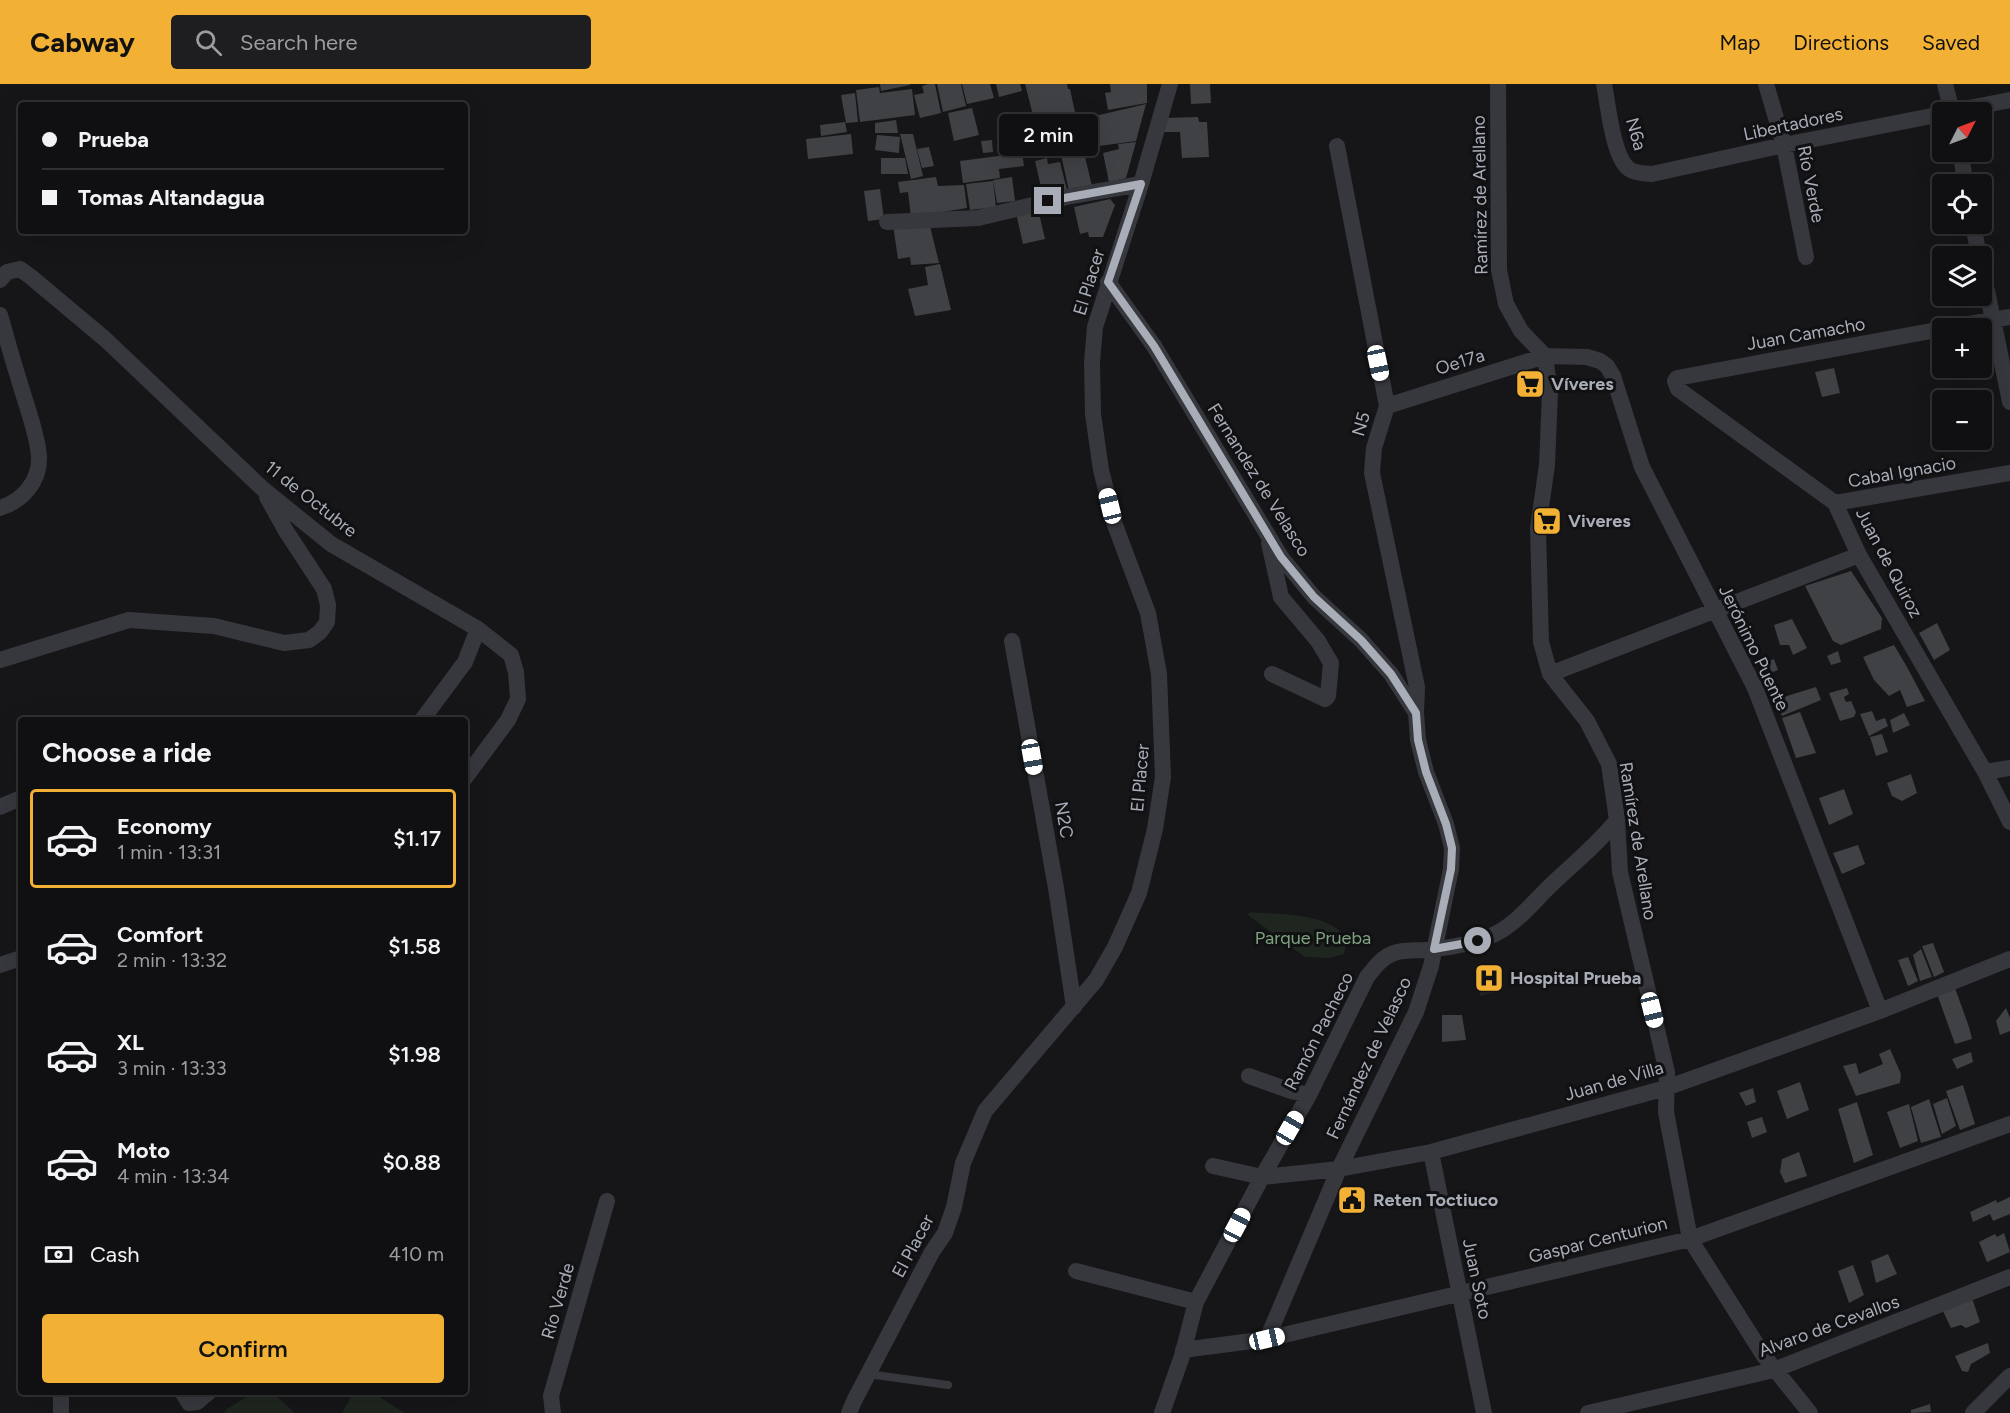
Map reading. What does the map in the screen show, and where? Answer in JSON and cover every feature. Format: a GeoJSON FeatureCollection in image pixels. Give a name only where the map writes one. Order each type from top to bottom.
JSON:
{"type":"FeatureCollection","features":[{"type":"Feature","properties":{"kind":"street","name":"El Placer"},"geometry":{"type":"LineString","coordinates":[[849,1413],[867,1374],[932,1252],[945,1233],[954,1207],[963,1164],[985,1111],[1096,980],[1115,947],[1139,893],[1155,829],[1163,777],[1159,674],[1148,613],[1115,525],[1101,470],[1093,414],[1092,362],[1095,327],[1170,84]]}},
{"type":"Feature","properties":{"kind":"street","name":"Ramírez de Arellano"},"geometry":{"type":"LineString","coordinates":[[1498,84],[1499,270],[1506,304],[1521,331],[1545,356],[1550,392],[1547,465],[1538,528],[1541,642],[1550,674],[1587,722],[1609,764],[1617,820],[1620,872],[1667,1072],[1666,1112],[1690,1239],[1774,1370],[1810,1413]]}},
{"type":"Feature","properties":{"kind":"street","name":"N6a"},"geometry":{"type":"LineString","coordinates":[[1604,84],[1617,150],[1626,168],[1635,172],[1652,174]]}},
{"type":"Feature","properties":{"kind":"street","name":"Río Verde"},"geometry":{"type":"LineString","coordinates":[[1766,84],[1784,145],[1806,257]]}},
{"type":"Feature","properties":{"kind":"street"},"geometry":{"type":"LineString","coordinates":[[1945,84],[1947,102]]}},
{"type":"Feature","properties":{"kind":"street","name":"Libertadores"},"geometry":{"type":"LineString","coordinates":[[1992,104],[2010,100]]}},
{"type":"Feature","properties":{"kind":"street","name":"Libertadores"},"geometry":{"type":"LineString","coordinates":[[1652,174],[1932,116]]}},
{"type":"Feature","properties":{"kind":"street","name":"N5"},"geometry":{"type":"LineString","coordinates":[[1337,146],[1387,406],[1374,448],[1372,473],[1417,687],[1416,713]]}},
{"type":"Feature","properties":{"kind":"street"},"geometry":{"type":"LineString","coordinates":[[887,222],[978,218],[1071,196],[1141,184]]}},
{"type":"Feature","properties":{"kind":"street","name":"11 de Octubre"},"geometry":{"type":"LineString","coordinates":[[0,280],[7,272],[20,269],[31,277],[105,339],[263,489],[331,544],[478,629],[511,655],[516,672],[519,699],[508,720],[468,774]]}},
{"type":"Feature","properties":{"kind":"street","name":"Fernandez de Velasco"},"geometry":{"type":"LineString","coordinates":[[1108,282],[1154,346],[1281,557],[1314,597],[1361,640],[1391,674],[1416,713]]}},
{"type":"Feature","properties":{"kind":"street"},"geometry":{"type":"LineString","coordinates":[[0,315],[30,417],[39,458],[35,476],[27,492],[13,504],[0,508]]}},
{"type":"Feature","properties":{"kind":"street","name":"Juan Camacho"},"geometry":{"type":"LineString","coordinates":[[1992,320],[2010,317]]}},
{"type":"Feature","properties":{"kind":"street"},"geometry":{"type":"LineString","coordinates":[[1992,320],[2010,402]]}},
{"type":"Feature","properties":{"kind":"street","name":"Juan Camacho"},"geometry":{"type":"LineString","coordinates":[[1677,378],[1932,331]]}},
{"type":"Feature","properties":{"kind":"street","name":"Oe17a"},"geometry":{"type":"LineString","coordinates":[[1387,406],[1545,356]]}},
{"type":"Feature","properties":{"kind":"street","name":"Jerónimo Puente"},"geometry":{"type":"LineString","coordinates":[[1545,356],[1587,357],[1607,366],[1613,376],[1642,467],[1755,688],[1880,1011]]}},
{"type":"Feature","properties":{"kind":"street","name":"Juan de Quiroz"},"geometry":{"type":"LineString","coordinates":[[1677,378],[1675,381],[1678,390],[1835,503],[1859,555],[1985,772],[2010,822]]}},
{"type":"Feature","properties":{"kind":"street","name":"Cabal Ignacio"},"geometry":{"type":"LineString","coordinates":[[1835,503],[2010,473]]}},
{"type":"Feature","properties":{"kind":"street"},"geometry":{"type":"LineString","coordinates":[[0,660],[129,620],[214,626],[284,643],[309,640],[320,632],[327,622],[328,605],[324,589],[286,531],[263,489]]}},
{"type":"Feature","properties":{"kind":"street"},"geometry":{"type":"LineString","coordinates":[[1266,531],[1281,597],[1318,641],[1330,663],[1328,696],[1324,699],[1272,674]]}},
{"type":"Feature","properties":{"kind":"street"},"geometry":{"type":"LineString","coordinates":[[1550,674],[1859,555]]}},
{"type":"Feature","properties":{"kind":"street"},"geometry":{"type":"LineString","coordinates":[[424,717],[465,662],[478,629]]}},
{"type":"Feature","properties":{"kind":"street","name":"N2C"},"geometry":{"type":"LineString","coordinates":[[1012,641],[1056,888],[1074,1007]]}},
{"type":"Feature","properties":{"kind":"street","name":"Fernández de Velasco"},"geometry":{"type":"LineString","coordinates":[[1267,1339],[1339,1169],[1416,1012],[1428,976],[1451,869],[1452,848],[1446,824],[1426,772],[1418,740],[1416,713]]}},
{"type":"Feature","properties":{"kind":"street"},"geometry":{"type":"LineString","coordinates":[[1985,772],[2010,768]]}},
{"type":"Feature","properties":{"kind":"street"},"geometry":{"type":"LineString","coordinates":[[0,807],[18,799]]}},
{"type":"Feature","properties":{"kind":"street","name":"Ramón Pacheco"},"geometry":{"type":"LineString","coordinates":[[1162,1413],[1196,1302],[1262,1177],[1309,1095],[1367,977],[1387,956],[1401,951],[1434,949],[1478,941],[1496,934],[1516,920],[1549,886],[1603,839],[1617,820]]}},
{"type":"Feature","properties":{"kind":"street"},"geometry":{"type":"LineString","coordinates":[[0,965],[18,959]]}},
{"type":"Feature","properties":{"kind":"street","name":"Juan de Villa"},"geometry":{"type":"LineString","coordinates":[[1213,1166],[1262,1177],[1339,1169],[1431,1152],[1666,1088],[1880,1011],[2010,960]]}},
{"type":"Feature","properties":{"kind":"street"},"geometry":{"type":"LineString","coordinates":[[1249,1076],[1290,1091],[1309,1095]]}},
{"type":"Feature","properties":{"kind":"street","name":"Gaspar Centurion"},"geometry":{"type":"LineString","coordinates":[[1183,1350],[1267,1339],[1690,1239],[2010,1124]]}},
{"type":"Feature","properties":{"kind":"street","name":"Juan Soto"},"geometry":{"type":"LineString","coordinates":[[1431,1152],[1484,1413]]}},
{"type":"Feature","properties":{"kind":"street","name":"Río Verde"},"geometry":{"type":"LineString","coordinates":[[553,1413],[551,1396],[607,1201]]}},
{"type":"Feature","properties":{"kind":"street"},"geometry":{"type":"LineString","coordinates":[[1076,1271],[1196,1302]]}},
{"type":"Feature","properties":{"kind":"street","name":"Alvaro de Cevallos"},"geometry":{"type":"LineString","coordinates":[[1588,1413],[1774,1370],[2010,1277]]}},
{"type":"Feature","properties":{"kind":"street"},"geometry":{"type":"LineString","coordinates":[[1973,1413],[2010,1376]]}},
{"type":"Feature","properties":{"kind":"street"},"geometry":{"type":"LineString","coordinates":[[61,1395],[61,1413]]}},
{"type":"Feature","properties":{"kind":"street"},"geometry":{"type":"LineString","coordinates":[[184,1395],[189,1403],[197,1402],[205,1395]]}},
{"type":"Feature","properties":{"kind":"lane"},"geometry":{"type":"LineString","coordinates":[[867,1374],[948,1385]]}},
{"type":"Feature","properties":{"kind":"shaded area","name":"Hospital Prueba"},"geometry":{"type":"Polygon","coordinates":[[[1496,964],[1504,987],[1496,987],[1496,992],[1480,996],[1475,968],[1496,964]]]}},
{"type":"Feature","properties":{"kind":"green space","name":"Parque Prueba"},"geometry":{"type":"Polygon","coordinates":[[[1250,912],[1303,916],[1328,924],[1339,930],[1347,939],[1344,954],[1329,958],[1305,957],[1248,915],[1250,912]]]}},
{"type":"Feature","properties":{"kind":"green space"},"geometry":{"type":"Polygon","coordinates":[[[249,1395],[275,1395],[295,1413],[224,1413],[249,1395]]]}},
{"type":"Feature","properties":{"kind":"green space"},"geometry":{"type":"Polygon","coordinates":[[[352,1395],[376,1395],[405,1413],[342,1413],[352,1395]]]}},
{"type":"Feature","properties":{"kind":"building"},"geometry":{"type":"Polygon","coordinates":[[[880,84],[910,84],[910,85],[881,91],[880,84]]]}},
{"type":"Feature","properties":{"kind":"building"},"geometry":{"type":"Polygon","coordinates":[[[935,84],[941,113],[920,118],[914,95],[924,93],[922,86],[935,84]]]}},
{"type":"Feature","properties":{"kind":"building"},"geometry":{"type":"Polygon","coordinates":[[[937,84],[961,84],[966,106],[943,112],[937,84]]]}},
{"type":"Feature","properties":{"kind":"building"},"geometry":{"type":"Polygon","coordinates":[[[962,84],[990,84],[994,98],[967,104],[962,84]]]}},
{"type":"Feature","properties":{"kind":"building"},"geometry":{"type":"Polygon","coordinates":[[[996,84],[1020,84],[1022,91],[999,97],[996,84]]]}},
{"type":"Feature","properties":{"kind":"building"},"geometry":{"type":"Polygon","coordinates":[[[1025,84],[1067,84],[1080,135],[1056,140],[1051,115],[1034,119],[1025,84]]]}},
{"type":"Feature","properties":{"kind":"building"},"geometry":{"type":"Polygon","coordinates":[[[1110,84],[1147,84],[1147,103],[1108,110],[1105,93],[1111,92],[1110,84]]]}},
{"type":"Feature","properties":{"kind":"building"},"geometry":{"type":"Polygon","coordinates":[[[1190,84],[1210,84],[1211,103],[1191,104],[1190,84]]]}},
{"type":"Feature","properties":{"kind":"building"},"geometry":{"type":"Polygon","coordinates":[[[879,87],[880,93],[912,89],[915,115],[860,122],[856,90],[879,87]]]}},
{"type":"Feature","properties":{"kind":"building"},"geometry":{"type":"Polygon","coordinates":[[[855,93],[858,122],[846,123],[841,95],[855,93]]]}},
{"type":"Feature","properties":{"kind":"building"},"geometry":{"type":"Polygon","coordinates":[[[1146,104],[1136,141],[1084,148],[1078,120],[1146,104]]]}},
{"type":"Feature","properties":{"kind":"building"},"geometry":{"type":"Polygon","coordinates":[[[972,108],[979,135],[954,141],[948,113],[972,108]]]}},
{"type":"Feature","properties":{"kind":"building"},"geometry":{"type":"Polygon","coordinates":[[[1198,117],[1199,122],[1207,122],[1209,157],[1182,158],[1180,132],[1162,132],[1164,118],[1198,117]]]}},
{"type":"Feature","properties":{"kind":"building"},"geometry":{"type":"Polygon","coordinates":[[[896,120],[898,133],[875,133],[875,123],[896,120]]]}},
{"type":"Feature","properties":{"kind":"building"},"geometry":{"type":"Polygon","coordinates":[[[845,122],[847,132],[821,136],[820,125],[845,122]]]}},
{"type":"Feature","properties":{"kind":"building"},"geometry":{"type":"Polygon","coordinates":[[[1038,126],[1045,155],[1035,157],[1028,128],[1038,126]]]}},
{"type":"Feature","properties":{"kind":"building"},"geometry":{"type":"Polygon","coordinates":[[[851,134],[853,154],[808,159],[806,139],[851,134]]]}},
{"type":"Feature","properties":{"kind":"building"},"geometry":{"type":"Polygon","coordinates":[[[900,134],[913,134],[923,176],[911,179],[900,134]]]}},
{"type":"Feature","properties":{"kind":"building"},"geometry":{"type":"Polygon","coordinates":[[[877,135],[900,137],[899,153],[875,150],[877,135]]]}},
{"type":"Feature","properties":{"kind":"building"},"geometry":{"type":"Polygon","coordinates":[[[1080,136],[1092,186],[1069,191],[1058,141],[1080,136]]]}},
{"type":"Feature","properties":{"kind":"building"},"geometry":{"type":"Polygon","coordinates":[[[992,140],[993,152],[983,153],[981,141],[992,140]]]}},
{"type":"Feature","properties":{"kind":"building"},"geometry":{"type":"Polygon","coordinates":[[[1136,142],[1126,178],[1109,182],[1103,153],[1119,149],[1118,144],[1136,142]]]}},
{"type":"Feature","properties":{"kind":"building"},"geometry":{"type":"Polygon","coordinates":[[[929,147],[934,166],[922,168],[917,149],[929,147]]]}},
{"type":"Feature","properties":{"kind":"building"},"geometry":{"type":"Polygon","coordinates":[[[1022,153],[1024,166],[999,169],[1000,178],[963,183],[960,161],[1022,153]]]}},
{"type":"Feature","properties":{"kind":"building"},"geometry":{"type":"Polygon","coordinates":[[[881,158],[905,158],[908,174],[881,174],[881,158]]]}},
{"type":"Feature","properties":{"kind":"building"},"geometry":{"type":"Polygon","coordinates":[[[1047,158],[1048,164],[1060,162],[1067,190],[1043,196],[1035,161],[1047,158]]]}},
{"type":"Feature","properties":{"kind":"building"},"geometry":{"type":"Polygon","coordinates":[[[936,177],[938,186],[964,185],[967,208],[911,217],[908,192],[900,193],[898,182],[936,177]]]}},
{"type":"Feature","properties":{"kind":"building"},"geometry":{"type":"Polygon","coordinates":[[[1012,177],[1015,201],[997,203],[993,180],[1012,177]]]}},
{"type":"Feature","properties":{"kind":"building"},"geometry":{"type":"Polygon","coordinates":[[[993,181],[996,207],[970,210],[966,184],[993,181]]]}},
{"type":"Feature","properties":{"kind":"building"},"geometry":{"type":"Polygon","coordinates":[[[880,189],[884,219],[868,221],[864,191],[880,189]]]}},
{"type":"Feature","properties":{"kind":"building"},"geometry":{"type":"Polygon","coordinates":[[[1110,199],[1115,205],[1103,237],[1089,237],[1088,232],[1080,234],[1074,207],[1110,199]]]}},
{"type":"Feature","properties":{"kind":"building"},"geometry":{"type":"Polygon","coordinates":[[[1038,209],[1045,239],[1023,244],[1016,213],[1038,209]]]}},
{"type":"Feature","properties":{"kind":"building"},"geometry":{"type":"Polygon","coordinates":[[[929,222],[939,263],[911,265],[910,257],[898,259],[893,225],[929,222]]]}},
{"type":"Feature","properties":{"kind":"building"},"geometry":{"type":"Polygon","coordinates":[[[940,264],[951,310],[915,316],[908,289],[928,285],[925,267],[940,264]]]}},
{"type":"Feature","properties":{"kind":"building"},"geometry":{"type":"Polygon","coordinates":[[[1834,368],[1840,393],[1822,397],[1815,372],[1834,368]]]}},
{"type":"Feature","properties":{"kind":"building"},"geometry":{"type":"Polygon","coordinates":[[[1851,571],[1882,618],[1881,629],[1841,645],[1833,641],[1805,586],[1851,571]]]}},
{"type":"Feature","properties":{"kind":"building"},"geometry":{"type":"Polygon","coordinates":[[[1792,619],[1807,648],[1793,655],[1789,645],[1780,645],[1774,625],[1792,619]]]}},
{"type":"Feature","properties":{"kind":"building"},"geometry":{"type":"Polygon","coordinates":[[[1937,623],[1950,650],[1934,660],[1919,633],[1937,623]]]}},
{"type":"Feature","properties":{"kind":"building"},"geometry":{"type":"Polygon","coordinates":[[[1894,645],[1925,701],[1907,707],[1900,690],[1889,696],[1874,680],[1863,657],[1894,645]]]}},
{"type":"Feature","properties":{"kind":"building"},"geometry":{"type":"Polygon","coordinates":[[[1838,651],[1841,662],[1831,665],[1827,656],[1838,651]]]}},
{"type":"Feature","properties":{"kind":"building"},"geometry":{"type":"Polygon","coordinates":[[[1774,659],[1778,670],[1766,675],[1761,664],[1774,659]]]}},
{"type":"Feature","properties":{"kind":"building"},"geometry":{"type":"Polygon","coordinates":[[[1816,687],[1821,700],[1782,716],[1774,700],[1816,687]]]}},
{"type":"Feature","properties":{"kind":"building"},"geometry":{"type":"Polygon","coordinates":[[[1847,688],[1849,694],[1844,697],[1846,702],[1851,701],[1856,712],[1854,717],[1840,721],[1829,693],[1847,688]]]}},
{"type":"Feature","properties":{"kind":"building"},"geometry":{"type":"Polygon","coordinates":[[[1872,711],[1876,721],[1885,718],[1888,726],[1869,736],[1860,714],[1872,711]]]}},
{"type":"Feature","properties":{"kind":"building"},"geometry":{"type":"Polygon","coordinates":[[[1800,712],[1816,753],[1796,758],[1782,718],[1800,712]]]}},
{"type":"Feature","properties":{"kind":"building"},"geometry":{"type":"Polygon","coordinates":[[[1904,713],[1910,725],[1893,733],[1890,720],[1904,713]]]}},
{"type":"Feature","properties":{"kind":"building"},"geometry":{"type":"Polygon","coordinates":[[[1882,734],[1888,752],[1876,756],[1870,737],[1882,734]]]}},
{"type":"Feature","properties":{"kind":"building"},"geometry":{"type":"Polygon","coordinates":[[[1911,774],[1917,793],[1902,801],[1892,796],[1887,783],[1911,774]]]}},
{"type":"Feature","properties":{"kind":"building"},"geometry":{"type":"Polygon","coordinates":[[[1844,789],[1853,814],[1829,825],[1819,798],[1844,789]]]}},
{"type":"Feature","properties":{"kind":"building"},"geometry":{"type":"Polygon","coordinates":[[[1858,845],[1865,864],[1842,874],[1833,853],[1858,845]]]}},
{"type":"Feature","properties":{"kind":"building"},"geometry":{"type":"Polygon","coordinates":[[[1933,943],[1944,972],[1934,977],[1922,946],[1933,943]]]}},
{"type":"Feature","properties":{"kind":"building"},"geometry":{"type":"Polygon","coordinates":[[[1921,949],[1932,977],[1920,981],[1913,955],[1921,949]]]}},
{"type":"Feature","properties":{"kind":"building"},"geometry":{"type":"Polygon","coordinates":[[[1908,957],[1918,981],[1908,986],[1898,960],[1908,957]]]}},
{"type":"Feature","properties":{"kind":"building"},"geometry":{"type":"Polygon","coordinates":[[[1955,988],[1972,1039],[1955,1044],[1937,994],[1955,988]]]}},
{"type":"Feature","properties":{"kind":"building"},"geometry":{"type":"Polygon","coordinates":[[[2006,1008],[2010,1018],[2010,1031],[2000,1035],[1996,1021],[2006,1008]]]}},
{"type":"Feature","properties":{"kind":"building"},"geometry":{"type":"Polygon","coordinates":[[[1442,1015],[1462,1015],[1466,1040],[1442,1042],[1442,1015]]]}},
{"type":"Feature","properties":{"kind":"building"},"geometry":{"type":"Polygon","coordinates":[[[1890,1049],[1901,1074],[1900,1083],[1856,1096],[1843,1066],[1856,1063],[1859,1074],[1883,1064],[1879,1054],[1890,1049]]]}},
{"type":"Feature","properties":{"kind":"building"},"geometry":{"type":"Polygon","coordinates":[[[1971,1052],[1973,1062],[1957,1069],[1952,1059],[1971,1052]]]}},
{"type":"Feature","properties":{"kind":"building"},"geometry":{"type":"Polygon","coordinates":[[[1800,1082],[1809,1110],[1787,1119],[1777,1091],[1800,1082]]]}},
{"type":"Feature","properties":{"kind":"building"},"geometry":{"type":"Polygon","coordinates":[[[1963,1085],[1975,1124],[1960,1130],[1946,1091],[1963,1085]]]}},
{"type":"Feature","properties":{"kind":"building"},"geometry":{"type":"Polygon","coordinates":[[[1753,1088],[1756,1102],[1746,1106],[1739,1093],[1753,1088]]]}},
{"type":"Feature","properties":{"kind":"building"},"geometry":{"type":"Polygon","coordinates":[[[1947,1098],[1956,1126],[1942,1134],[1933,1104],[1947,1098]]]}},
{"type":"Feature","properties":{"kind":"building"},"geometry":{"type":"Polygon","coordinates":[[[1929,1099],[1941,1137],[1921,1143],[1911,1107],[1929,1099]]]}},
{"type":"Feature","properties":{"kind":"building"},"geometry":{"type":"Polygon","coordinates":[[[1857,1102],[1873,1155],[1854,1163],[1838,1109],[1857,1102]]]}},
{"type":"Feature","properties":{"kind":"building"},"geometry":{"type":"Polygon","coordinates":[[[1909,1104],[1918,1141],[1900,1148],[1887,1112],[1909,1104]]]}},
{"type":"Feature","properties":{"kind":"building"},"geometry":{"type":"Polygon","coordinates":[[[1762,1117],[1767,1132],[1752,1138],[1747,1122],[1762,1117]]]}},
{"type":"Feature","properties":{"kind":"building"},"geometry":{"type":"Polygon","coordinates":[[[1799,1152],[1807,1176],[1785,1183],[1780,1172],[1782,1159],[1799,1152]]]}},
{"type":"Feature","properties":{"kind":"building"},"geometry":{"type":"Polygon","coordinates":[[[2010,1197],[2010,1214],[1993,1221],[1990,1214],[1973,1222],[1970,1212],[1996,1200],[1997,1203],[2010,1197]]]}},
{"type":"Feature","properties":{"kind":"building"},"geometry":{"type":"Polygon","coordinates":[[[2004,1233],[2010,1252],[1987,1262],[1979,1242],[1995,1234],[1997,1237],[2004,1233]]]}},
{"type":"Feature","properties":{"kind":"building"},"geometry":{"type":"Polygon","coordinates":[[[1888,1254],[1897,1274],[1876,1283],[1871,1261],[1888,1254]]]}},
{"type":"Feature","properties":{"kind":"building"},"geometry":{"type":"Polygon","coordinates":[[[1853,1265],[1864,1295],[1849,1303],[1838,1271],[1853,1265]]]}},
{"type":"Feature","properties":{"kind":"building"},"geometry":{"type":"Polygon","coordinates":[[[1971,1295],[1980,1322],[1966,1328],[1961,1325],[1951,1328],[1941,1307],[1971,1295]]]}},
{"type":"Feature","properties":{"kind":"building"},"geometry":{"type":"Polygon","coordinates":[[[1988,1343],[1990,1353],[1971,1364],[1968,1372],[1962,1371],[1955,1356],[1988,1343]]]}},
{"type":"Feature","properties":{"kind":"building"},"geometry":{"type":"Polygon","coordinates":[[[1930,1404],[1931,1412],[1911,1413],[1911,1410],[1930,1404]]]}},
{"type":"Feature","properties":{"kind":"place","name":"Víveres"},"geometry":{"type":"Point","coordinates":[1530,384]}},
{"type":"Feature","properties":{"kind":"place","name":"Viveres"},"geometry":{"type":"Point","coordinates":[1547,521]}},
{"type":"Feature","properties":{"kind":"place","name":"Hospital Prueba"},"geometry":{"type":"Point","coordinates":[1489,978]}},
{"type":"Feature","properties":{"kind":"place","name":"Reten Toctiuco"},"geometry":{"type":"Point","coordinates":[1352,1200]}},
{"type":"Feature","properties":{"kind":"route"},"geometry":{"type":"LineString","coordinates":[[1048,201],[1141,184],[1108,282],[1154,346],[1281,557],[1314,597],[1361,640],[1391,674],[1416,713],[1418,740],[1426,772],[1446,824],[1452,848],[1451,869],[1434,949],[1478,941]]}}]}
